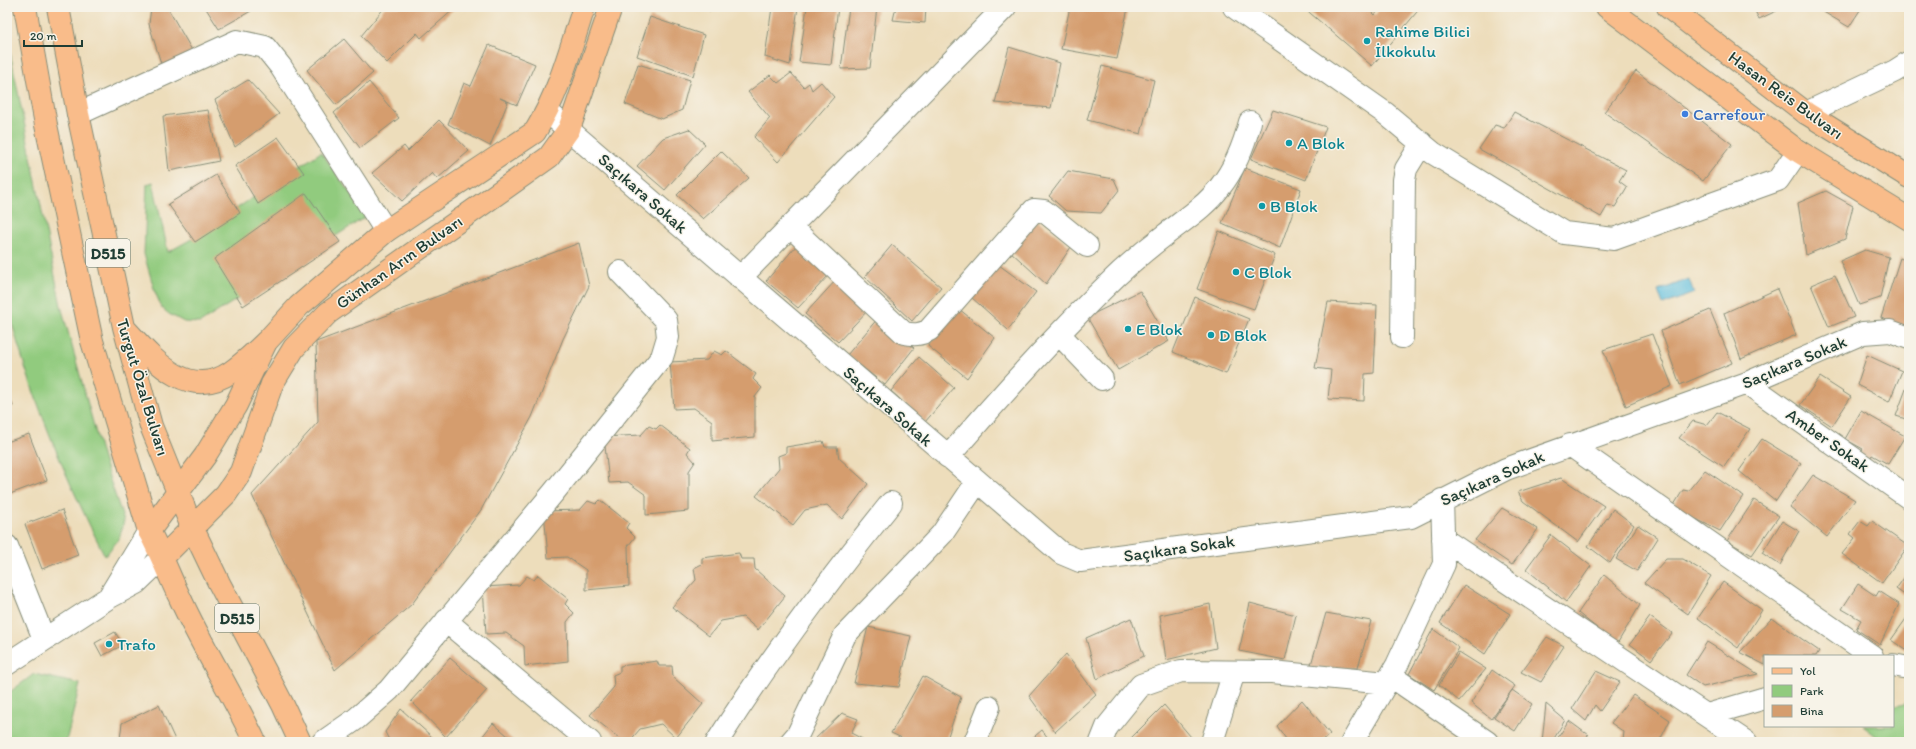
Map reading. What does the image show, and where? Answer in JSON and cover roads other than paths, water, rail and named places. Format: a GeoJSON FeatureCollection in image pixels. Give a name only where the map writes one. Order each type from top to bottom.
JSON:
{"type":"FeatureCollection","features":[{"type":"Feature","properties":{"kind":"main road","name":"Turgut Özal Bulvarı"},"geometry":{"type":"LineString","coordinates":[[25,7],[46,125],[92,341],[149,531],[163,557],[180,598],[243,715],[255,742]]}},
{"type":"Feature","properties":{"kind":"main road","name":"Turgut Özal Bulvarı"},"geometry":{"type":"LineString","coordinates":[[58,7],[78,114],[124,327],[151,426],[192,527],[219,583],[284,705],[300,742]]}},
{"type":"Feature","properties":{"kind":"main road","name":"Günhan Arın Bulvarı"},"geometry":{"type":"LineString","coordinates":[[149,531],[205,456],[236,405],[266,342],[298,306],[386,232],[535,132],[548,112],[563,75],[584,7]]}},
{"type":"Feature","properties":{"kind":"main road","name":"Günhan Arın Bulvarı"},"geometry":{"type":"LineString","coordinates":[[163,557],[226,494],[241,472],[272,384],[294,348],[328,313],[549,157],[569,129],[611,7]]}},
{"type":"Feature","properties":{"kind":"main road"},"geometry":{"type":"LineString","coordinates":[[1606,7],[1798,151],[1909,219]]}},
{"type":"Feature","properties":{"kind":"main road","name":"Hasan Reis Bulvarı"},"geometry":{"type":"LineString","coordinates":[[1668,7],[1806,113],[1909,177]]}},
{"type":"Feature","properties":{"kind":"main road"},"geometry":{"type":"LineString","coordinates":[[124,327],[157,363],[176,376],[192,382],[209,382],[231,372],[266,342]]}},
{"type":"Feature","properties":{"kind":"street"},"geometry":{"type":"LineString","coordinates":[[740,278],[1004,7]]}},
{"type":"Feature","properties":{"kind":"street"},"geometry":{"type":"LineString","coordinates":[[1234,7],[1385,113],[1433,153],[1564,233],[1614,239],[1778,180],[1798,151]]}},
{"type":"Feature","properties":{"kind":"street"},"geometry":{"type":"LineString","coordinates":[[78,114],[237,41],[265,47],[281,67],[386,232]]}},
{"type":"Feature","properties":{"kind":"street"},"geometry":{"type":"LineString","coordinates":[[1806,113],[1895,71],[1909,62]]}},
{"type":"Feature","properties":{"kind":"street","name":"Saçıkara Sokak"},"geometry":{"type":"LineString","coordinates":[[548,112],[1061,553],[1080,561],[1411,517],[1506,468],[1570,444],[1747,383],[1863,333],[1890,331],[1909,338]]}},
{"type":"Feature","properties":{"kind":"street"},"geometry":{"type":"LineString","coordinates":[[948,457],[1059,334],[1128,266],[1214,195],[1227,178],[1237,159],[1250,122]]}},
{"type":"Feature","properties":{"kind":"street"},"geometry":{"type":"LineString","coordinates":[[1402,337],[1404,180],[1406,169],[1422,143]]}},
{"type":"Feature","properties":{"kind":"street"},"geometry":{"type":"LineString","coordinates":[[790,227],[904,333],[911,335],[918,335],[929,330],[1034,210],[1044,211],[1087,246]]}},
{"type":"Feature","properties":{"kind":"street"},"geometry":{"type":"LineString","coordinates":[[333,739],[389,690],[662,357],[668,337],[666,320],[620,272]]}},
{"type":"Feature","properties":{"kind":"street"},"geometry":{"type":"LineString","coordinates":[[1059,334],[1102,379]]}},
{"type":"Feature","properties":{"kind":"street","name":"Amber Sokak"},"geometry":{"type":"LineString","coordinates":[[1747,383],[1909,498]]}},
{"type":"Feature","properties":{"kind":"street"},"geometry":{"type":"LineString","coordinates":[[1570,444],[1871,655]]}},
{"type":"Feature","properties":{"kind":"street"},"geometry":{"type":"LineString","coordinates":[[791,742],[798,734],[845,635],[942,534],[977,482]]}},
{"type":"Feature","properties":{"kind":"street"},"geometry":{"type":"LineString","coordinates":[[1352,742],[1389,679],[1444,564],[1442,500]]}},
{"type":"Feature","properties":{"kind":"street"},"geometry":{"type":"LineString","coordinates":[[718,742],[754,684],[824,586],[891,503]]}},
{"type":"Feature","properties":{"kind":"street"},"geometry":{"type":"LineString","coordinates":[[108,598],[149,531]]}},
{"type":"Feature","properties":{"kind":"street"},"geometry":{"type":"LineString","coordinates":[[1443,539],[1746,742]]}},
{"type":"Feature","properties":{"kind":"street"},"geometry":{"type":"LineString","coordinates":[[7,546],[44,639]]}},
{"type":"Feature","properties":{"kind":"street"},"geometry":{"type":"LineString","coordinates":[[7,664],[108,598],[136,583],[163,557]]}},
{"type":"Feature","properties":{"kind":"street"},"geometry":{"type":"LineString","coordinates":[[446,621],[590,742]]}},
{"type":"Feature","properties":{"kind":"street"},"geometry":{"type":"LineString","coordinates":[[1894,665],[1909,668]]}},
{"type":"Feature","properties":{"kind":"street"},"geometry":{"type":"LineString","coordinates":[[1101,742],[1107,727],[1141,685],[1181,672],[1272,672],[1389,679],[1487,742]]}},
{"type":"Feature","properties":{"kind":"street"},"geometry":{"type":"LineString","coordinates":[[1212,742],[1234,672]]}},
{"type":"Feature","properties":{"kind":"street"},"geometry":{"type":"LineString","coordinates":[[1707,715],[1764,698]]}},
{"type":"Feature","properties":{"kind":"street"},"geometry":{"type":"LineString","coordinates":[[975,742],[989,707]]}},
{"type":"Feature","properties":{"kind":"water"},"geometry":{"type":"Polygon","coordinates":[[[1689,279],[1694,293],[1663,305],[1658,291],[1689,279]]]}},
{"type":"Feature","properties":{"kind":"place","name":"Rahime Bilici İlkokulu"},"geometry":{"type":"Point","coordinates":[1367,41]}},
{"type":"Feature","properties":{"kind":"place","name":"Carrefour"},"geometry":{"type":"Point","coordinates":[1685,114]}},
{"type":"Feature","properties":{"kind":"place","name":"A Blok"},"geometry":{"type":"Point","coordinates":[1289,143]}},
{"type":"Feature","properties":{"kind":"place","name":"B Blok"},"geometry":{"type":"Point","coordinates":[1262,206]}},
{"type":"Feature","properties":{"kind":"place","name":"C Blok"},"geometry":{"type":"Point","coordinates":[1236,272]}},
{"type":"Feature","properties":{"kind":"place","name":"E Blok"},"geometry":{"type":"Point","coordinates":[1128,329]}},
{"type":"Feature","properties":{"kind":"place","name":"D Blok"},"geometry":{"type":"Point","coordinates":[1211,335]}},
{"type":"Feature","properties":{"kind":"place","name":"Trafo"},"geometry":{"type":"Point","coordinates":[109,644]}}]}
